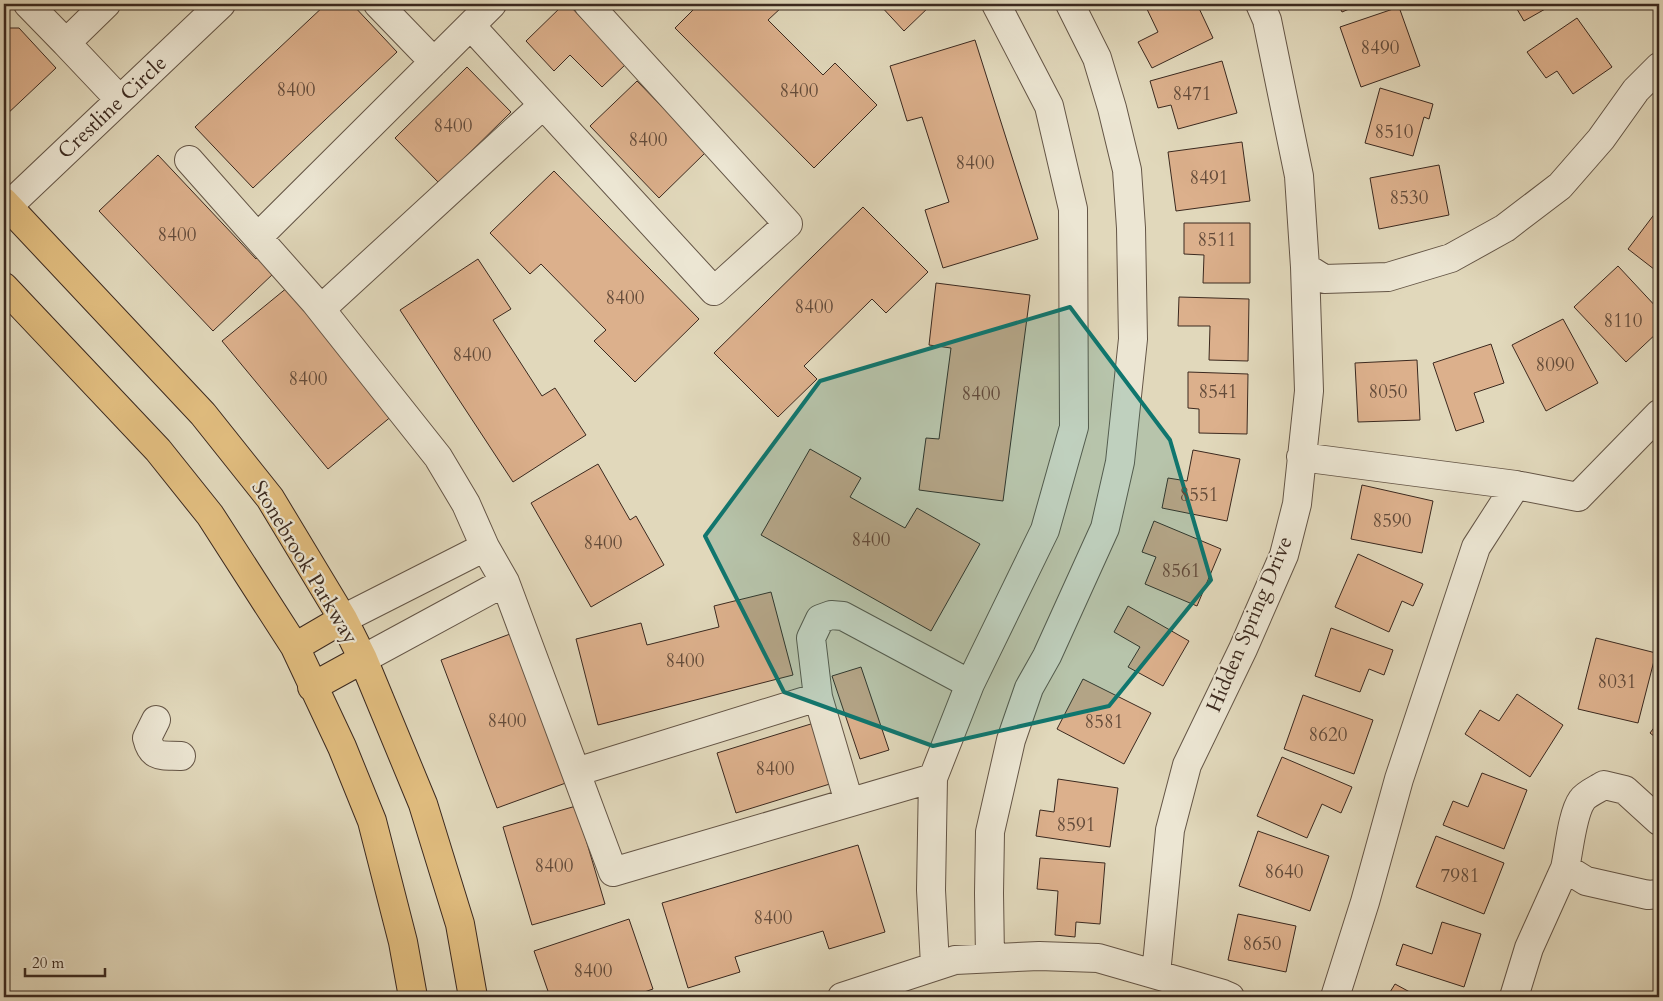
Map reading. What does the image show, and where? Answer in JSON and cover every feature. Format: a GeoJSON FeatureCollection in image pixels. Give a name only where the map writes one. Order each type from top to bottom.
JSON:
{"type":"FeatureCollection","features":[{"type":"Feature","properties":{"kind":"main road","name":"Stonebrook Parkway"},"geometry":{"type":"LineString","coordinates":[[5,206],[203,414],[270,498],[344,619],[423,804],[460,924],[472,997]]}},
{"type":"Feature","properties":{"kind":"main road"},"geometry":{"type":"LineString","coordinates":[[4,286],[158,450],[210,515],[295,647],[312,687],[342,747],[372,821],[403,942],[413,997]]}},
{"type":"Feature","properties":{"kind":"main road"},"geometry":{"type":"LineString","coordinates":[[295,647],[344,619]]}},
{"type":"Feature","properties":{"kind":"main road"},"geometry":{"type":"LineString","coordinates":[[312,687],[363,660]]}},
{"type":"Feature","properties":{"kind":"street"},"geometry":{"type":"LineString","coordinates":[[28,4],[120,100]]}},
{"type":"Feature","properties":{"kind":"street"},"geometry":{"type":"LineString","coordinates":[[66,43],[106,4]]}},
{"type":"Feature","properties":{"kind":"street","name":"Crestline Circle"},"geometry":{"type":"LineString","coordinates":[[5,206],[221,4]]}},
{"type":"Feature","properties":{"kind":"street"},"geometry":{"type":"LineString","coordinates":[[378,4],[434,62]]}},
{"type":"Feature","properties":{"kind":"street"},"geometry":{"type":"LineString","coordinates":[[258,237],[492,4]]}},
{"type":"Feature","properties":{"kind":"street"},"geometry":{"type":"LineString","coordinates":[[470,26],[714,291],[788,224],[588,4]]}},
{"type":"Feature","properties":{"kind":"street"},"geometry":{"type":"LineString","coordinates":[[934,965],[931,890],[933,778],[970,684],[1045,530],[1074,427],[1073,209],[1049,106],[996,4]]}},
{"type":"Feature","properties":{"kind":"street"},"geometry":{"type":"LineString","coordinates":[[990,958],[990,832],[1011,740],[1029,688],[1047,656],[1105,528],[1120,462],[1133,339],[1131,228],[1127,170],[1112,108],[1097,58],[1070,4]]}},
{"type":"Feature","properties":{"kind":"street","name":"Hidden Spring Drive"},"geometry":{"type":"LineString","coordinates":[[1156,974],[1170,830],[1187,765],[1243,649],[1284,555],[1297,504],[1309,391],[1305,267],[1299,176],[1267,20],[1260,4]]}},
{"type":"Feature","properties":{"kind":"street"},"geometry":{"type":"LineString","coordinates":[[1305,267],[1324,279],[1388,277],[1451,258],[1505,228],[1560,186],[1601,139],[1636,90],[1659,67]]}},
{"type":"Feature","properties":{"kind":"street"},"geometry":{"type":"LineString","coordinates":[[321,309],[543,105]]}},
{"type":"Feature","properties":{"kind":"street"},"geometry":{"type":"LineString","coordinates":[[189,160],[321,309],[438,457],[466,504],[485,547],[505,582],[612,872],[933,778]]}},
{"type":"Feature","properties":{"kind":"street"},"geometry":{"type":"LineString","coordinates":[[1302,457],[1516,485],[1578,496],[1659,414]]}},
{"type":"Feature","properties":{"kind":"street"},"geometry":{"type":"LineString","coordinates":[[1335,997],[1365,902],[1399,779],[1476,548],[1516,485]]}},
{"type":"Feature","properties":{"kind":"street"},"geometry":{"type":"LineString","coordinates":[[344,619],[485,547]]}},
{"type":"Feature","properties":{"kind":"street"},"geometry":{"type":"LineString","coordinates":[[363,660],[505,582]]}},
{"type":"Feature","properties":{"kind":"street"},"geometry":{"type":"LineString","coordinates":[[849,802],[818,697],[811,638],[820,619],[830,614],[843,616],[970,684]]}},
{"type":"Feature","properties":{"kind":"street"},"geometry":{"type":"LineString","coordinates":[[576,772],[818,697]]}},
{"type":"Feature","properties":{"kind":"street"},"geometry":{"type":"LineString","coordinates":[[156,720],[147,738],[150,749],[158,755],[180,756]]}},
{"type":"Feature","properties":{"kind":"street"},"geometry":{"type":"LineString","coordinates":[[1514,997],[1529,948],[1565,868],[1574,820],[1582,800],[1604,785],[1626,790],[1659,822]]}},
{"type":"Feature","properties":{"kind":"street"},"geometry":{"type":"LineString","coordinates":[[1565,868],[1586,880],[1648,895],[1659,894]]}},
{"type":"Feature","properties":{"kind":"street"},"geometry":{"type":"LineString","coordinates":[[842,997],[934,965],[954,960],[1039,956],[1098,958],[1230,997]]}},
{"type":"Feature","properties":{"kind":"highlighted area"},"geometry":{"type":"Polygon","coordinates":[[[1070,307],[1170,440],[1211,580],[1109,706],[933,746],[784,692],[705,536],[820,381],[1070,307]]]}},
{"type":"Feature","properties":{"kind":"building"},"geometry":{"type":"Polygon","coordinates":[[[326,4],[352,4],[397,52],[253,188],[195,127],[326,4]]]}},
{"type":"Feature","properties":{"kind":"building"},"geometry":{"type":"Polygon","coordinates":[[[564,4],[568,4],[626,64],[602,87],[570,55],[554,71],[526,41],[564,4]]]}},
{"type":"Feature","properties":{"kind":"building"},"geometry":{"type":"Polygon","coordinates":[[[699,4],[779,4],[782,7],[768,20],[823,75],[835,63],[877,105],[814,168],[675,28],[699,4]]]}},
{"type":"Feature","properties":{"kind":"building"},"geometry":{"type":"Polygon","coordinates":[[[879,4],[932,4],[904,31],[879,4]]]}},
{"type":"Feature","properties":{"kind":"building"},"geometry":{"type":"Polygon","coordinates":[[[1197,4],[1213,38],[1152,68],[1138,42],[1158,32],[1145,5],[1197,4]]]}},
{"type":"Feature","properties":{"kind":"building"},"geometry":{"type":"Polygon","coordinates":[[[1338,4],[1361,4],[1342,12],[1338,4]]]}},
{"type":"Feature","properties":{"kind":"building"},"geometry":{"type":"Polygon","coordinates":[[[1514,4],[1554,4],[1524,21],[1514,4]]]}},
{"type":"Feature","properties":{"kind":"building"},"geometry":{"type":"Polygon","coordinates":[[[1399,7],[1420,66],[1361,87],[1340,27],[1399,7]]]}},
{"type":"Feature","properties":{"kind":"building"},"geometry":{"type":"Polygon","coordinates":[[[1577,18],[1612,67],[1573,94],[1557,71],[1546,78],[1527,52],[1577,18]]]}},
{"type":"Feature","properties":{"kind":"building"},"geometry":{"type":"Polygon","coordinates":[[[4,28],[19,28],[56,68],[5,116],[4,28]]]}},
{"type":"Feature","properties":{"kind":"building"},"geometry":{"type":"Polygon","coordinates":[[[975,40],[1038,239],[943,268],[925,210],[949,202],[922,117],[907,121],[890,66],[975,40]]]}},
{"type":"Feature","properties":{"kind":"building"},"geometry":{"type":"Polygon","coordinates":[[[1222,61],[1237,113],[1178,129],[1171,105],[1158,108],[1150,81],[1222,61]]]}},
{"type":"Feature","properties":{"kind":"building"},"geometry":{"type":"Polygon","coordinates":[[[467,67],[511,112],[439,183],[395,138],[467,67]]]}},
{"type":"Feature","properties":{"kind":"building"},"geometry":{"type":"Polygon","coordinates":[[[637,81],[706,152],[659,198],[590,126],[637,81]]]}},
{"type":"Feature","properties":{"kind":"building"},"geometry":{"type":"Polygon","coordinates":[[[1380,88],[1433,104],[1429,119],[1424,117],[1413,156],[1365,143],[1380,88]]]}},
{"type":"Feature","properties":{"kind":"building"},"geometry":{"type":"Polygon","coordinates":[[[1242,142],[1250,201],[1176,211],[1168,152],[1242,142]]]}},
{"type":"Feature","properties":{"kind":"building"},"geometry":{"type":"Polygon","coordinates":[[[158,155],[256,259],[259,256],[274,273],[213,331],[99,211],[158,155]]]}},
{"type":"Feature","properties":{"kind":"building"},"geometry":{"type":"Polygon","coordinates":[[[1439,165],[1449,215],[1379,229],[1370,178],[1439,165]]]}},
{"type":"Feature","properties":{"kind":"building"},"geometry":{"type":"Polygon","coordinates":[[[554,171],[699,319],[635,382],[594,341],[606,330],[541,264],[530,274],[490,233],[554,171]]]}},
{"type":"Feature","properties":{"kind":"building"},"geometry":{"type":"Polygon","coordinates":[[[863,207],[928,272],[886,313],[872,299],[804,366],[817,379],[778,417],[714,353],[863,207]]]}},
{"type":"Feature","properties":{"kind":"building"},"geometry":{"type":"Polygon","coordinates":[[[1659,208],[1659,273],[1628,249],[1659,208]]]}},
{"type":"Feature","properties":{"kind":"building"},"geometry":{"type":"Polygon","coordinates":[[[1184,223],[1250,223],[1250,283],[1203,283],[1204,255],[1184,254],[1184,223]]]}},
{"type":"Feature","properties":{"kind":"building"},"geometry":{"type":"Polygon","coordinates":[[[478,259],[511,309],[493,320],[542,396],[555,388],[586,435],[513,482],[400,310],[478,259]]]}},
{"type":"Feature","properties":{"kind":"building"},"geometry":{"type":"Polygon","coordinates":[[[1618,266],[1659,310],[1659,331],[1626,362],[1574,307],[1618,266]]]}},
{"type":"Feature","properties":{"kind":"building"},"geometry":{"type":"Polygon","coordinates":[[[936,283],[1030,295],[1003,501],[919,490],[926,438],[939,439],[951,348],[929,345],[936,283]]]}},
{"type":"Feature","properties":{"kind":"building"},"geometry":{"type":"Polygon","coordinates":[[[288,287],[393,415],[328,469],[222,341],[288,287]]]}},
{"type":"Feature","properties":{"kind":"building"},"geometry":{"type":"Polygon","coordinates":[[[1179,297],[1249,299],[1248,361],[1209,360],[1210,326],[1178,326],[1179,297]]]}},
{"type":"Feature","properties":{"kind":"building"},"geometry":{"type":"Polygon","coordinates":[[[1563,319],[1598,383],[1546,411],[1512,345],[1563,319]]]}},
{"type":"Feature","properties":{"kind":"building"},"geometry":{"type":"Polygon","coordinates":[[[1491,344],[1504,383],[1474,393],[1484,422],[1456,431],[1433,363],[1491,344]]]}},
{"type":"Feature","properties":{"kind":"building"},"geometry":{"type":"Polygon","coordinates":[[[1417,360],[1420,420],[1358,422],[1355,363],[1417,360]]]}},
{"type":"Feature","properties":{"kind":"building"},"geometry":{"type":"Polygon","coordinates":[[[1188,372],[1248,374],[1247,434],[1199,433],[1199,409],[1188,408],[1188,372]]]}},
{"type":"Feature","properties":{"kind":"building"},"geometry":{"type":"Polygon","coordinates":[[[810,449],[861,478],[850,497],[905,528],[917,508],[980,544],[931,631],[761,535],[810,449]]]}},
{"type":"Feature","properties":{"kind":"building"},"geometry":{"type":"Polygon","coordinates":[[[1193,450],[1240,459],[1227,521],[1162,508],[1168,478],[1187,481],[1193,450]]]}},
{"type":"Feature","properties":{"kind":"building"},"geometry":{"type":"Polygon","coordinates":[[[598,464],[630,520],[636,516],[664,565],[591,607],[531,503],[598,464]]]}},
{"type":"Feature","properties":{"kind":"building"},"geometry":{"type":"Polygon","coordinates":[[[1362,485],[1433,501],[1422,553],[1351,539],[1362,485]]]}},
{"type":"Feature","properties":{"kind":"building"},"geometry":{"type":"Polygon","coordinates":[[[1154,521],[1221,549],[1197,606],[1145,584],[1156,557],[1142,552],[1154,521]]]}},
{"type":"Feature","properties":{"kind":"building"},"geometry":{"type":"Polygon","coordinates":[[[1358,554],[1423,584],[1413,606],[1402,601],[1389,632],[1335,607],[1358,554]]]}},
{"type":"Feature","properties":{"kind":"building"},"geometry":{"type":"Polygon","coordinates":[[[771,592],[793,675],[598,725],[576,639],[641,623],[647,645],[719,627],[714,606],[771,592]]]}},
{"type":"Feature","properties":{"kind":"building"},"geometry":{"type":"Polygon","coordinates":[[[1128,606],[1189,641],[1163,686],[1128,667],[1140,647],[1114,632],[1128,606]]]}},
{"type":"Feature","properties":{"kind":"building"},"geometry":{"type":"Polygon","coordinates":[[[1331,628],[1393,650],[1384,675],[1369,669],[1360,692],[1315,676],[1331,628]]]}},
{"type":"Feature","properties":{"kind":"building"},"geometry":{"type":"Polygon","coordinates":[[[518,631],[574,780],[497,808],[441,660],[518,631]]]}},
{"type":"Feature","properties":{"kind":"building"},"geometry":{"type":"Polygon","coordinates":[[[1596,638],[1656,653],[1638,723],[1578,709],[1596,638]]]}},
{"type":"Feature","properties":{"kind":"building"},"geometry":{"type":"Polygon","coordinates":[[[861,667],[889,750],[860,759],[832,676],[861,667]]]}},
{"type":"Feature","properties":{"kind":"building"},"geometry":{"type":"Polygon","coordinates":[[[1083,679],[1151,713],[1124,764],[1057,729],[1083,679]]]}},
{"type":"Feature","properties":{"kind":"building"},"geometry":{"type":"Polygon","coordinates":[[[1517,694],[1563,725],[1530,777],[1465,734],[1480,710],[1499,721],[1517,694]]]}},
{"type":"Feature","properties":{"kind":"building"},"geometry":{"type":"Polygon","coordinates":[[[1303,695],[1373,720],[1354,774],[1284,749],[1303,695]]]}},
{"type":"Feature","properties":{"kind":"building"},"geometry":{"type":"Polygon","coordinates":[[[1659,721],[1659,740],[1650,733],[1659,721]]]}},
{"type":"Feature","properties":{"kind":"building"},"geometry":{"type":"Polygon","coordinates":[[[814,723],[833,783],[736,813],[717,753],[814,723]]]}},
{"type":"Feature","properties":{"kind":"building"},"geometry":{"type":"Polygon","coordinates":[[[1282,757],[1352,787],[1341,813],[1322,804],[1307,838],[1257,816],[1282,757]]]}},
{"type":"Feature","properties":{"kind":"building"},"geometry":{"type":"Polygon","coordinates":[[[1482,773],[1527,790],[1504,849],[1443,825],[1453,801],[1468,807],[1482,773]]]}},
{"type":"Feature","properties":{"kind":"building"},"geometry":{"type":"Polygon","coordinates":[[[1058,779],[1118,788],[1110,847],[1036,836],[1040,810],[1054,812],[1058,779]]]}},
{"type":"Feature","properties":{"kind":"building"},"geometry":{"type":"Polygon","coordinates":[[[576,806],[605,904],[532,925],[503,827],[576,806]]]}},
{"type":"Feature","properties":{"kind":"building"},"geometry":{"type":"Polygon","coordinates":[[[1258,831],[1329,856],[1310,911],[1239,886],[1258,831]]]}},
{"type":"Feature","properties":{"kind":"building"},"geometry":{"type":"Polygon","coordinates":[[[1436,836],[1504,863],[1484,914],[1416,887],[1436,836]]]}},
{"type":"Feature","properties":{"kind":"building"},"geometry":{"type":"Polygon","coordinates":[[[858,845],[885,932],[829,949],[823,931],[735,957],[740,972],[688,988],[662,903],[858,845]]]}},
{"type":"Feature","properties":{"kind":"building"},"geometry":{"type":"Polygon","coordinates":[[[1040,858],[1105,863],[1100,924],[1076,922],[1075,937],[1055,935],[1058,891],[1037,889],[1040,858]]]}},
{"type":"Feature","properties":{"kind":"building"},"geometry":{"type":"Polygon","coordinates":[[[1238,914],[1296,926],[1286,972],[1228,960],[1238,914]]]}},
{"type":"Feature","properties":{"kind":"building"},"geometry":{"type":"Polygon","coordinates":[[[629,919],[653,989],[630,997],[550,997],[534,951],[629,919]]]}},
{"type":"Feature","properties":{"kind":"building"},"geometry":{"type":"Polygon","coordinates":[[[1442,922],[1481,934],[1464,987],[1396,965],[1403,944],[1432,954],[1442,922]]]}},
{"type":"Feature","properties":{"kind":"building"},"geometry":{"type":"Polygon","coordinates":[[[1395,984],[1419,997],[1387,997],[1395,984]]]}}]}
